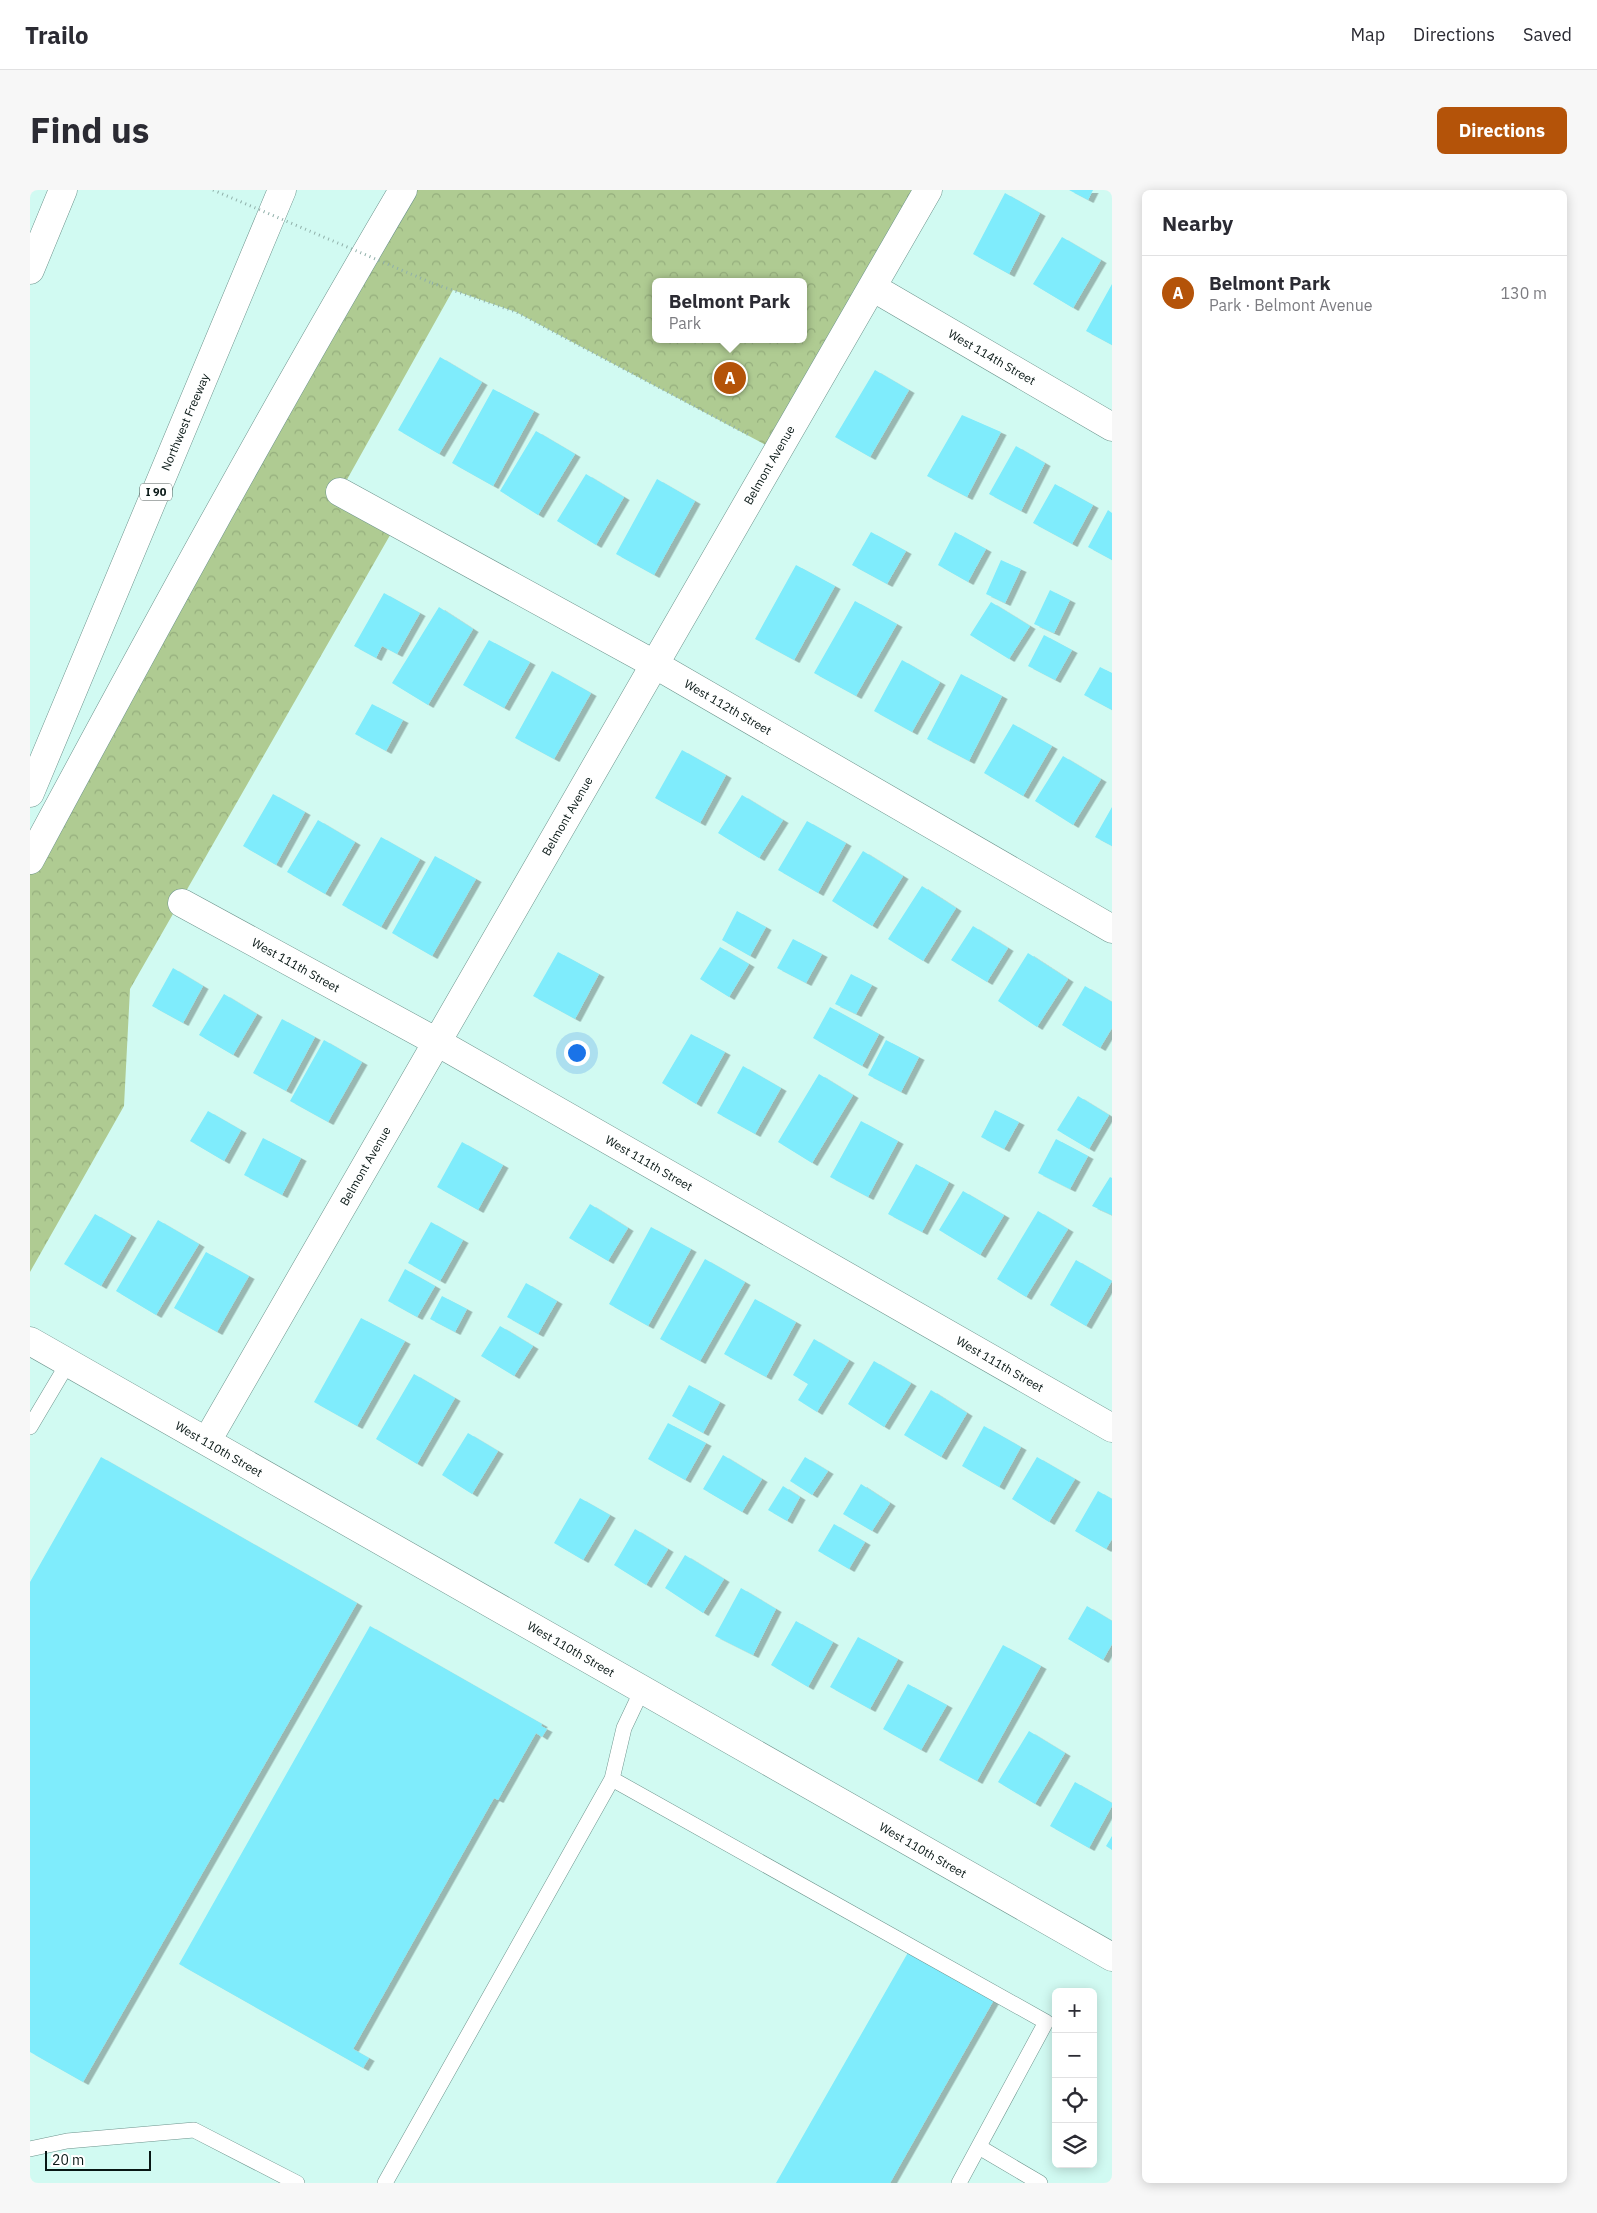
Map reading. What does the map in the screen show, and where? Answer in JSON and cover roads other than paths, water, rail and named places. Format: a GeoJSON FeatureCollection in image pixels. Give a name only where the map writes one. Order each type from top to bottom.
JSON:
{"type":"FeatureCollection","features":[{"type":"Feature","properties":{"kind":"main road"},"geometry":{"type":"LineString","coordinates":[[30,270],[63,190]]}},
{"type":"Feature","properties":{"kind":"main road","name":"Northwest Freeway"},"geometry":{"type":"LineString","coordinates":[[30,793],[282,190]]}},
{"type":"Feature","properties":{"kind":"main road"},"geometry":{"type":"LineString","coordinates":[[30,860],[216,514],[332,310],[403,190]]}},
{"type":"Feature","properties":{"kind":"main road","name":"Belmont Avenue"},"geometry":{"type":"LineString","coordinates":[[207,1441],[928,190]]}},
{"type":"Feature","properties":{"kind":"main road","name":"West 114th Street"},"geometry":{"type":"LineString","coordinates":[[872,287],[1112,427]]}},
{"type":"Feature","properties":{"kind":"main road","name":"West 112th Street"},"geometry":{"type":"LineString","coordinates":[[340,492],[654,664],[1112,928]]}},
{"type":"Feature","properties":{"kind":"main road","name":"West 111th Street"},"geometry":{"type":"LineString","coordinates":[[182,903],[436,1042],[1112,1428]]}},
{"type":"Feature","properties":{"kind":"main road","name":"West 110th Street"},"geometry":{"type":"LineString","coordinates":[[30,1341],[1112,1958]]}},
{"type":"Feature","properties":{"kind":"lane"},"geometry":{"type":"LineString","coordinates":[[30,1427],[68,1363]]}},
{"type":"Feature","properties":{"kind":"lane"},"geometry":{"type":"LineString","coordinates":[[385,2183],[612,1779],[624,1728],[642,1690]]}},
{"type":"Feature","properties":{"kind":"lane"},"geometry":{"type":"LineString","coordinates":[[612,1779],[1046,2022],[959,2183]]}},
{"type":"Feature","properties":{"kind":"lane"},"geometry":{"type":"LineString","coordinates":[[30,2149],[67,2141],[194,2130],[298,2183]]}},
{"type":"Feature","properties":{"kind":"lane"},"geometry":{"type":"LineString","coordinates":[[979,2147],[1040,2183]]}},
{"type":"Feature","properties":{"kind":"place","name":"Belmont Park"},"geometry":{"type":"Point","coordinates":[730,378]}}]}
